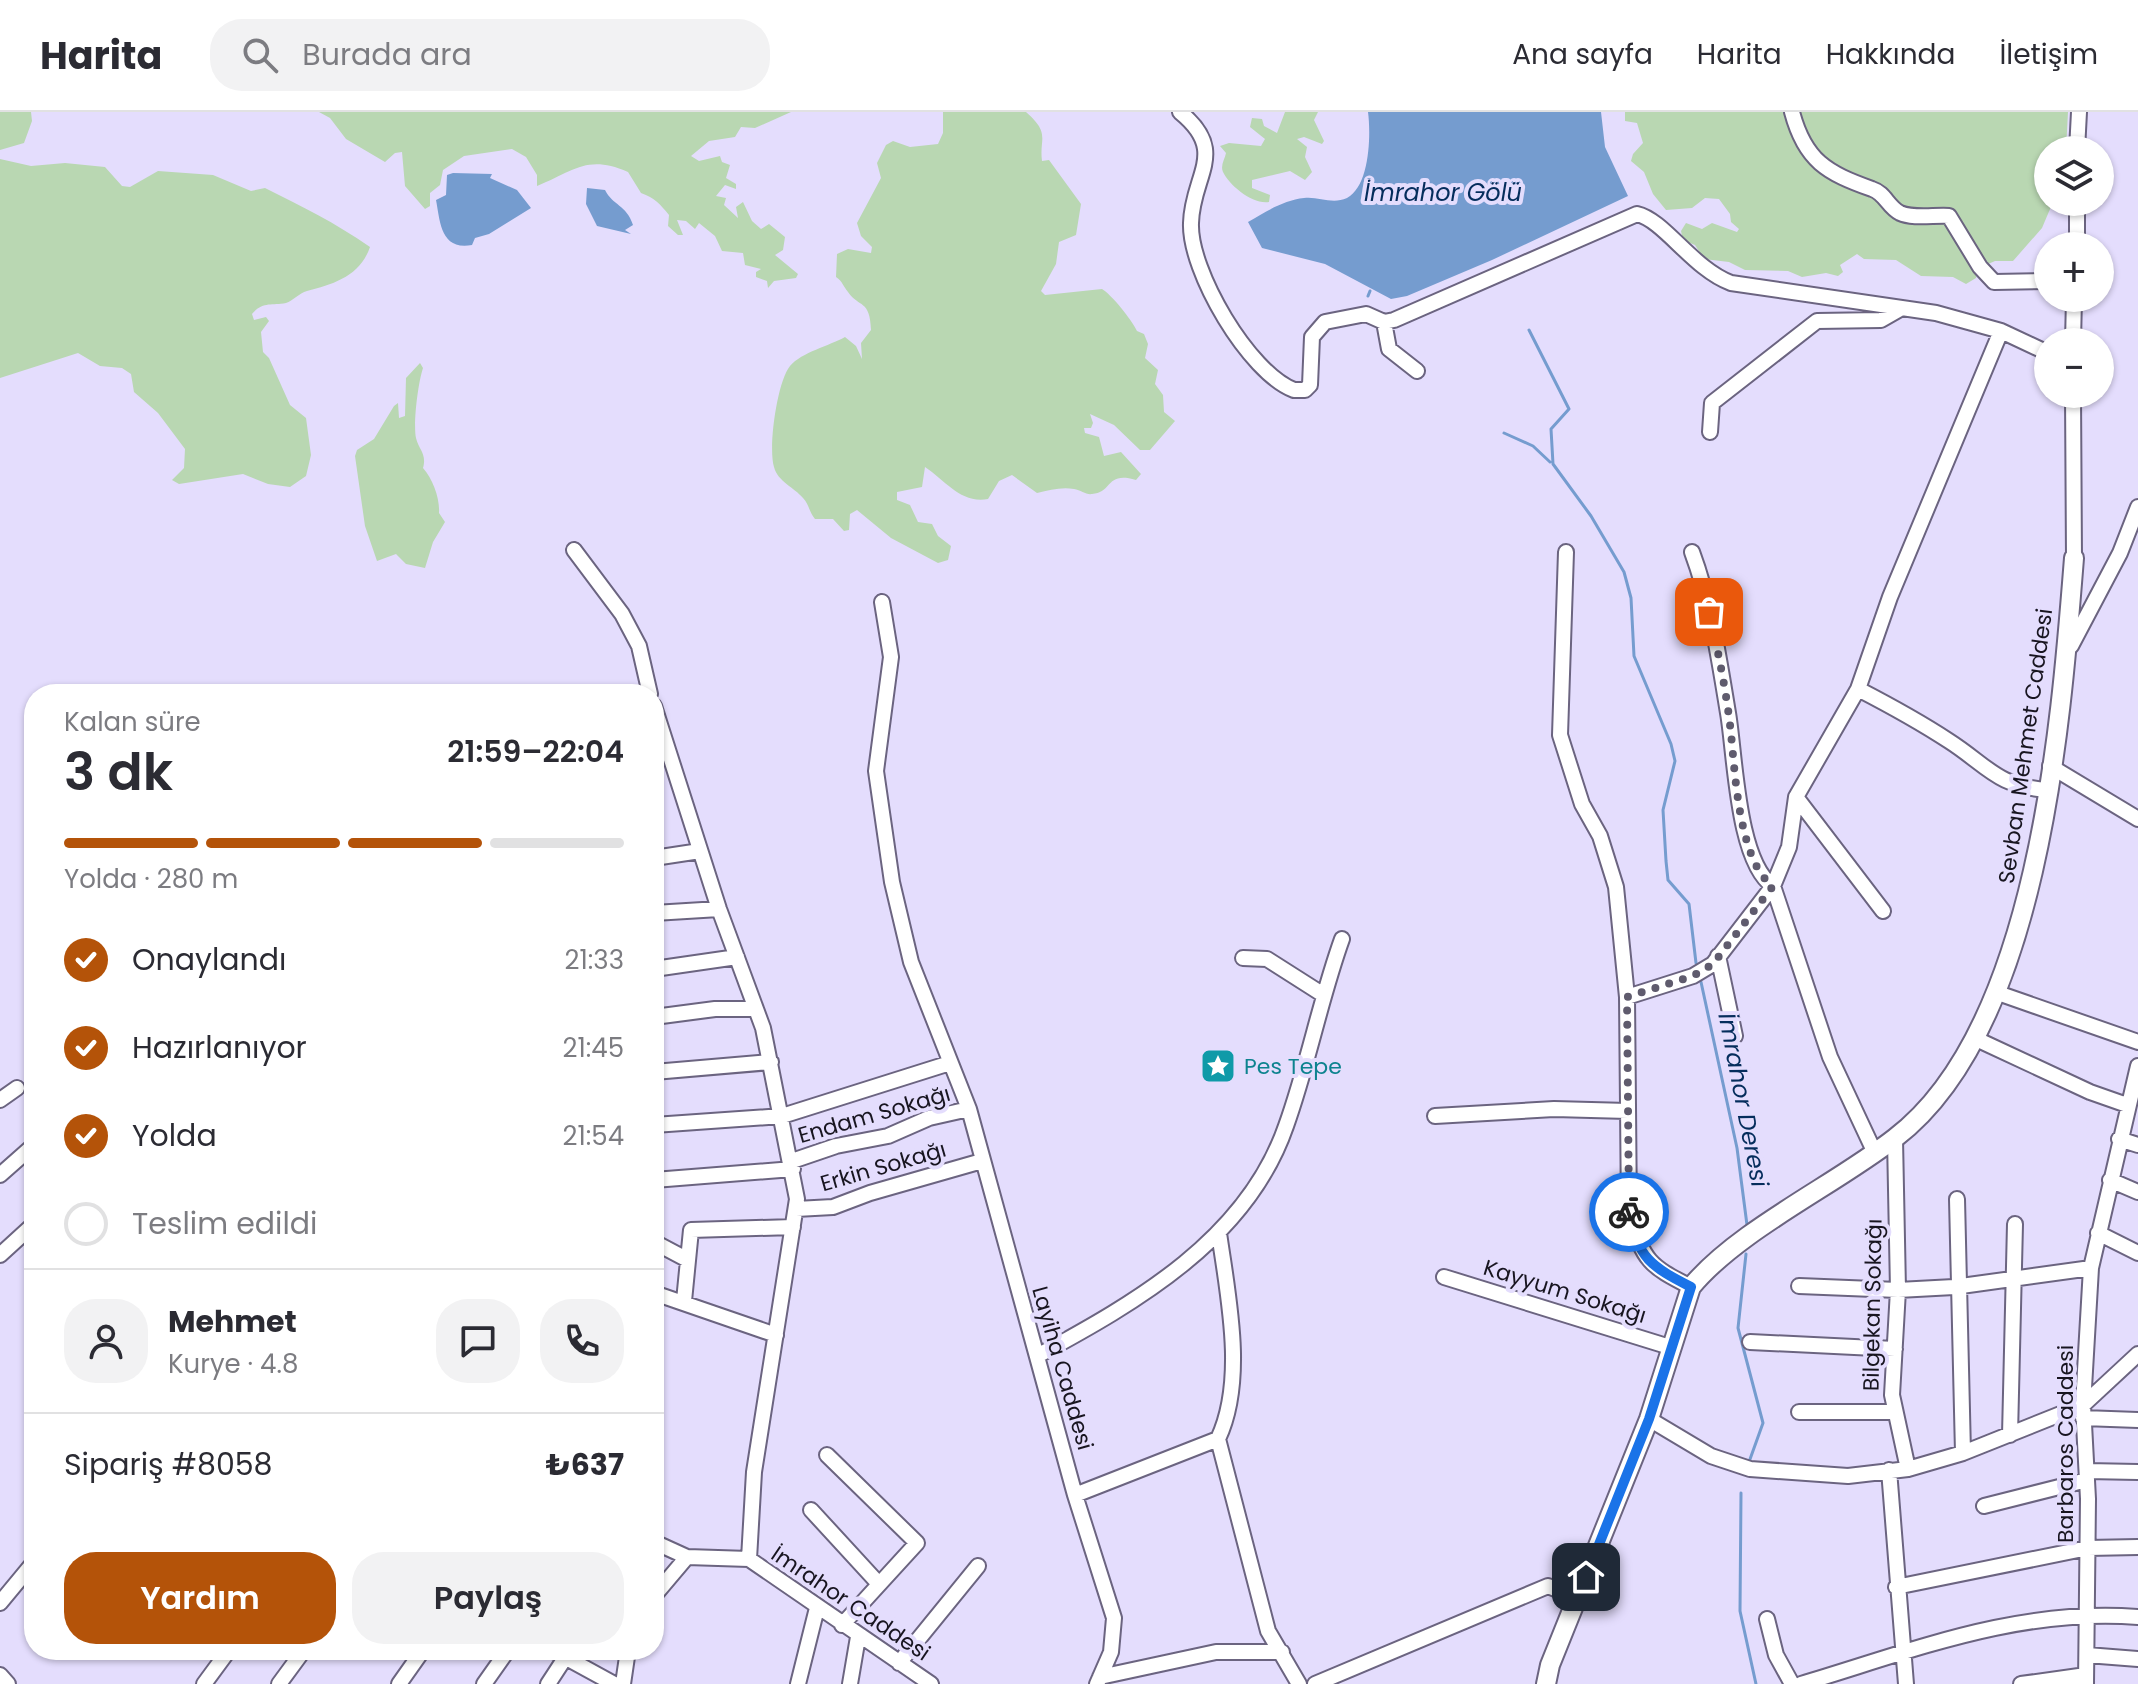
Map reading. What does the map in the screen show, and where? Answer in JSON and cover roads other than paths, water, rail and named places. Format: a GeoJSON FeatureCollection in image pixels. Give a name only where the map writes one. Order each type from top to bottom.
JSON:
{"type":"FeatureCollection","features":[{"type":"Feature","properties":{"kind":"main road","name":"Sevban Mehmet Caddesi"},"geometry":{"type":"LineString","coordinates":[[1691,1287],[1723,1257],[1895,1139],[1930,1106],[1955,1074],[1974,1038],[2008,962],[2035,868],[2065,665],[2074,558]]}},
{"type":"Feature","properties":{"kind":"main road"},"geometry":{"type":"LineString","coordinates":[[1546,1684],[1649,1419],[1691,1287]]}},
{"type":"Feature","properties":{"kind":"street"},"geometry":{"type":"LineString","coordinates":[[1180,112],[1204,138],[1206,150],[1191,223],[1198,264],[1225,315],[1259,364],[1285,387],[1305,390],[1313,378],[1312,337],[1325,322],[1366,314],[1384,322],[1405,316],[1637,214],[1650,218],[1705,270],[1731,283],[1902,308],[2001,331],[2034,346]]}},
{"type":"Feature","properties":{"kind":"street"},"geometry":{"type":"LineString","coordinates":[[1792,112],[1801,142],[1810,155],[1832,173],[1848,182],[1873,189],[1901,214],[1949,216],[1980,267],[1994,282],[2034,281]]}},
{"type":"Feature","properties":{"kind":"street"},"geometry":{"type":"LineString","coordinates":[[2078,136],[2079,112]]}},
{"type":"Feature","properties":{"kind":"street"},"geometry":{"type":"LineString","coordinates":[[1710,432],[1712,403],[1817,321],[1881,320],[1902,308]]}},
{"type":"Feature","properties":{"kind":"street"},"geometry":{"type":"LineString","coordinates":[[1384,322],[1389,349],[1417,371]]}},
{"type":"Feature","properties":{"kind":"street"},"geometry":{"type":"LineString","coordinates":[[1627,997],[1693,976],[1718,956],[1773,886],[1789,847],[1796,797],[1809,769],[1837,731],[1858,689],[1890,597],[2001,331]]}},
{"type":"Feature","properties":{"kind":"street"},"geometry":{"type":"LineString","coordinates":[[2073,408],[2074,558]]}},
{"type":"Feature","properties":{"kind":"street"},"geometry":{"type":"LineString","coordinates":[[2065,665],[2077,629],[2102,590],[2138,507]]}},
{"type":"Feature","properties":{"kind":"street"},"geometry":{"type":"LineString","coordinates":[[574,550],[622,614],[639,646],[648,684]]}},
{"type":"Feature","properties":{"kind":"street"},"geometry":{"type":"LineString","coordinates":[[1566,552],[1560,735],[1582,804],[1600,836],[1616,887],[1627,997],[1629,1215],[1639,1244],[1652,1267],[1691,1287]]}},
{"type":"Feature","properties":{"kind":"street"},"geometry":{"type":"LineString","coordinates":[[1692,552],[1713,628],[1731,734],[1734,779],[1745,826],[1760,873],[1773,886],[1830,1057],[1874,1151]]}},
{"type":"Feature","properties":{"kind":"street","name":"Layiha Caddesi"},"geometry":{"type":"LineString","coordinates":[[882,602],[891,657],[876,771],[880,815],[911,962],[969,1109],[1075,1495],[1114,1618],[1111,1652],[1098,1680]]}},
{"type":"Feature","properties":{"kind":"street"},"geometry":{"type":"LineString","coordinates":[[1858,689],[1921,723],[1956,746],[1986,772],[2022,788],[2047,790]]}},
{"type":"Feature","properties":{"kind":"street"},"geometry":{"type":"LineString","coordinates":[[664,738],[719,909],[756,1009],[793,1165],[796,1209],[754,1472],[749,1559]]}},
{"type":"Feature","properties":{"kind":"street"},"geometry":{"type":"LineString","coordinates":[[2050,766],[2138,819]]}},
{"type":"Feature","properties":{"kind":"street"},"geometry":{"type":"LineString","coordinates":[[1796,797],[1883,911]]}},
{"type":"Feature","properties":{"kind":"street"},"geometry":{"type":"LineString","coordinates":[[664,856],[700,851]]}},
{"type":"Feature","properties":{"kind":"street"},"geometry":{"type":"LineString","coordinates":[[664,912],[719,909]]}},
{"type":"Feature","properties":{"kind":"street"},"geometry":{"type":"LineString","coordinates":[[1037,1356],[1099,1323],[1159,1284],[1219,1233],[1265,1174],[1286,1127],[1322,994],[1342,939]]}},
{"type":"Feature","properties":{"kind":"street"},"geometry":{"type":"LineString","coordinates":[[1718,956],[1735,1036]]}},
{"type":"Feature","properties":{"kind":"street"},"geometry":{"type":"LineString","coordinates":[[664,968],[737,957]]}},
{"type":"Feature","properties":{"kind":"street"},"geometry":{"type":"LineString","coordinates":[[1243,958],[1267,959],[1322,994]]}},
{"type":"Feature","properties":{"kind":"street"},"geometry":{"type":"LineString","coordinates":[[1995,992],[2138,1042]]}},
{"type":"Feature","properties":{"kind":"street"},"geometry":{"type":"LineString","coordinates":[[664,1016],[715,1009],[756,1009]]}},
{"type":"Feature","properties":{"kind":"street"},"geometry":{"type":"LineString","coordinates":[[1974,1038],[2090,1092],[2127,1105]]}},
{"type":"Feature","properties":{"kind":"street"},"geometry":{"type":"LineString","coordinates":[[664,1071],[771,1062]]}},
{"type":"Feature","properties":{"kind":"street"},"geometry":{"type":"LineString","coordinates":[[664,1124],[782,1116],[950,1063]]}},
{"type":"Feature","properties":{"kind":"street","name":"Barbaros Caddesi"},"geometry":{"type":"LineString","coordinates":[[2086,1679],[2088,1548],[2083,1412],[2091,1268],[2127,1105],[2137,1075]]}},
{"type":"Feature","properties":{"kind":"street"},"geometry":{"type":"LineString","coordinates":[[0,1100],[17,1088]]}},
{"type":"Feature","properties":{"kind":"street","name":"Endam Sokağı"},"geometry":{"type":"LineString","coordinates":[[664,1179],[793,1165],[836,1146],[888,1136],[929,1118],[969,1109]]}},
{"type":"Feature","properties":{"kind":"street"},"geometry":{"type":"LineString","coordinates":[[1435,1116],[1554,1109],[1628,1111]]}},
{"type":"Feature","properties":{"kind":"street","name":"Bilgekan Sokağı"},"geometry":{"type":"LineString","coordinates":[[1895,1139],[1898,1290],[1894,1412],[1908,1469]]}},
{"type":"Feature","properties":{"kind":"street"},"geometry":{"type":"LineString","coordinates":[[2119,1139],[2138,1145]]}},
{"type":"Feature","properties":{"kind":"street"},"geometry":{"type":"LineString","coordinates":[[0,1175],[24,1154]]}},
{"type":"Feature","properties":{"kind":"street","name":"Erkin Sokağı"},"geometry":{"type":"LineString","coordinates":[[796,1209],[833,1207],[870,1193],[982,1161]]}},
{"type":"Feature","properties":{"kind":"street"},"geometry":{"type":"LineString","coordinates":[[2110,1180],[2138,1192]]}},
{"type":"Feature","properties":{"kind":"street"},"geometry":{"type":"LineString","coordinates":[[1957,1199],[1962,1285],[1963,1453]]}},
{"type":"Feature","properties":{"kind":"street"},"geometry":{"type":"LineString","coordinates":[[2010,1435],[2015,1224]]}},
{"type":"Feature","properties":{"kind":"street"},"geometry":{"type":"LineString","coordinates":[[684,1301],[691,1230],[793,1227]]}},
{"type":"Feature","properties":{"kind":"street"},"geometry":{"type":"LineString","coordinates":[[0,1255],[24,1233]]}},
{"type":"Feature","properties":{"kind":"street"},"geometry":{"type":"LineString","coordinates":[[1219,1233],[1233,1330],[1229,1416],[1218,1439],[1268,1631],[1299,1684]]}},
{"type":"Feature","properties":{"kind":"street"},"geometry":{"type":"LineString","coordinates":[[2098,1233],[2138,1253]]}},
{"type":"Feature","properties":{"kind":"street"},"geometry":{"type":"LineString","coordinates":[[664,1247],[688,1260]]}},
{"type":"Feature","properties":{"kind":"street"},"geometry":{"type":"LineString","coordinates":[[1799,1286],[1898,1290],[2091,1268]]}},
{"type":"Feature","properties":{"kind":"street","name":"Kayyum Sokağı"},"geometry":{"type":"LineString","coordinates":[[1444,1277],[1673,1348]]}},
{"type":"Feature","properties":{"kind":"street"},"geometry":{"type":"LineString","coordinates":[[664,1296],[776,1335]]}},
{"type":"Feature","properties":{"kind":"street"},"geometry":{"type":"LineString","coordinates":[[1750,1342],[1895,1349]]}},
{"type":"Feature","properties":{"kind":"street"},"geometry":{"type":"LineString","coordinates":[[2083,1412],[2138,1354]]}},
{"type":"Feature","properties":{"kind":"street"},"geometry":{"type":"LineString","coordinates":[[1799,1412],[1894,1412]]}},
{"type":"Feature","properties":{"kind":"street"},"geometry":{"type":"LineString","coordinates":[[1649,1419],[1711,1456],[1750,1469],[1848,1476],[1908,1469],[2083,1412],[2138,1420]]}},
{"type":"Feature","properties":{"kind":"street"},"geometry":{"type":"LineString","coordinates":[[1075,1495],[1218,1439]]}},
{"type":"Feature","properties":{"kind":"street"},"geometry":{"type":"LineString","coordinates":[[827,1455],[917,1543],[842,1625]]}},
{"type":"Feature","properties":{"kind":"street"},"geometry":{"type":"LineString","coordinates":[[1889,1470],[1906,1684]]}},
{"type":"Feature","properties":{"kind":"street"},"geometry":{"type":"LineString","coordinates":[[1984,1506],[2087,1475],[2138,1472]]}},
{"type":"Feature","properties":{"kind":"street"},"geometry":{"type":"LineString","coordinates":[[811,1510],[879,1584]]}},
{"type":"Feature","properties":{"kind":"street","name":"İmrahor Caddesi"},"geometry":{"type":"LineString","coordinates":[[664,1547],[687,1557],[749,1559],[925,1682]]}},
{"type":"Feature","properties":{"kind":"street"},"geometry":{"type":"LineString","coordinates":[[1896,1587],[2088,1548],[2138,1547]]}},
{"type":"Feature","properties":{"kind":"street"},"geometry":{"type":"LineString","coordinates":[[664,1584],[687,1557]]}},
{"type":"Feature","properties":{"kind":"street"},"geometry":{"type":"LineString","coordinates":[[899,1663],[978,1566]]}},
{"type":"Feature","properties":{"kind":"street"},"geometry":{"type":"LineString","coordinates":[[0,1603],[24,1574]]}},
{"type":"Feature","properties":{"kind":"street"},"geometry":{"type":"LineString","coordinates":[[1315,1684],[1548,1586],[1577,1598]]}},
{"type":"Feature","properties":{"kind":"street"},"geometry":{"type":"LineString","coordinates":[[798,1684],[817,1608]]}},
{"type":"Feature","properties":{"kind":"street"},"geometry":{"type":"LineString","coordinates":[[1801,1684],[1903,1652],[2015,1623],[2087,1614],[2138,1617]]}},
{"type":"Feature","properties":{"kind":"street"},"geometry":{"type":"LineString","coordinates":[[1767,1619],[1776,1655],[1792,1684]]}},
{"type":"Feature","properties":{"kind":"street"},"geometry":{"type":"LineString","coordinates":[[850,1684],[858,1637]]}},
{"type":"Feature","properties":{"kind":"street"},"geometry":{"type":"LineString","coordinates":[[1098,1680],[1216,1652],[1282,1652]]}},
{"type":"Feature","properties":{"kind":"street"},"geometry":{"type":"LineString","coordinates":[[2087,1655],[2138,1659]]}},
{"type":"Feature","properties":{"kind":"street"},"geometry":{"type":"LineString","coordinates":[[204,1684],[222,1660]]}},
{"type":"Feature","properties":{"kind":"street"},"geometry":{"type":"LineString","coordinates":[[279,1684],[297,1660]]}},
{"type":"Feature","properties":{"kind":"street"},"geometry":{"type":"LineString","coordinates":[[399,1684],[416,1660]]}},
{"type":"Feature","properties":{"kind":"street"},"geometry":{"type":"LineString","coordinates":[[484,1684],[501,1660]]}},
{"type":"Feature","properties":{"kind":"street"},"geometry":{"type":"LineString","coordinates":[[548,1684],[556,1660]]}},
{"type":"Feature","properties":{"kind":"street"},"geometry":{"type":"LineString","coordinates":[[569,1660],[614,1684]]}},
{"type":"Feature","properties":{"kind":"street"},"geometry":{"type":"LineString","coordinates":[[623,1684],[627,1660]]}},
{"type":"Feature","properties":{"kind":"street"},"geometry":{"type":"LineString","coordinates":[[0,1675],[8,1684]]}},
{"type":"Feature","properties":{"kind":"street"},"geometry":{"type":"LineString","coordinates":[[2021,1684],[2086,1679]]}},
{"type":"Feature","properties":{"kind":"water","name":"İmrahor Gölü"},"geometry":{"type":"Polygon","coordinates":[[[1368,112],[1601,112],[1605,147],[1628,196],[1492,260],[1407,296],[1391,299],[1325,264],[1262,248],[1248,222],[1289,201],[1309,198],[1341,200],[1355,192],[1367,159],[1368,112]]]}},
{"type":"Feature","properties":{"kind":"water"},"geometry":{"type":"Polygon","coordinates":[[[492,174],[490,178],[517,190],[531,208],[489,234],[475,238],[472,245],[453,243],[441,225],[436,200],[446,195],[447,175],[492,174]]]}},
{"type":"Feature","properties":{"kind":"water"},"geometry":{"type":"Polygon","coordinates":[[[587,188],[605,190],[630,218],[633,225],[625,230],[631,234],[597,226],[586,204],[587,188]]]}},
{"type":"Feature","properties":{"kind":"waterway"},"geometry":{"type":"LineString","coordinates":[[1368,296],[1370,291]]}},
{"type":"Feature","properties":{"kind":"waterway","name":"İmrahor Deresi"},"geometry":{"type":"LineString","coordinates":[[1529,330],[1569,409],[1551,429],[1553,464],[1591,516],[1624,572],[1631,598],[1634,656],[1671,744],[1675,761],[1663,810],[1668,880],[1689,904],[1696,963]]}},
{"type":"Feature","properties":{"kind":"waterway"},"geometry":{"type":"LineString","coordinates":[[1504,433],[1533,446],[1550,462]]}},
{"type":"Feature","properties":{"kind":"waterway","name":"İmrahor Deresi"},"geometry":{"type":"LineString","coordinates":[[1701,982],[1737,1148],[1747,1225]]}},
{"type":"Feature","properties":{"kind":"waterway","name":"İmrahor Deresi"},"geometry":{"type":"LineString","coordinates":[[1746,1254],[1738,1328],[1763,1423],[1749,1462]]}},
{"type":"Feature","properties":{"kind":"waterway","name":"İmrahor Deresi"},"geometry":{"type":"LineString","coordinates":[[1741,1493],[1740,1611],[1756,1684]]}},
{"type":"Feature","properties":{"kind":"place","name":"Pes Tepe"},"geometry":{"type":"Point","coordinates":[1218,1066]}}]}
